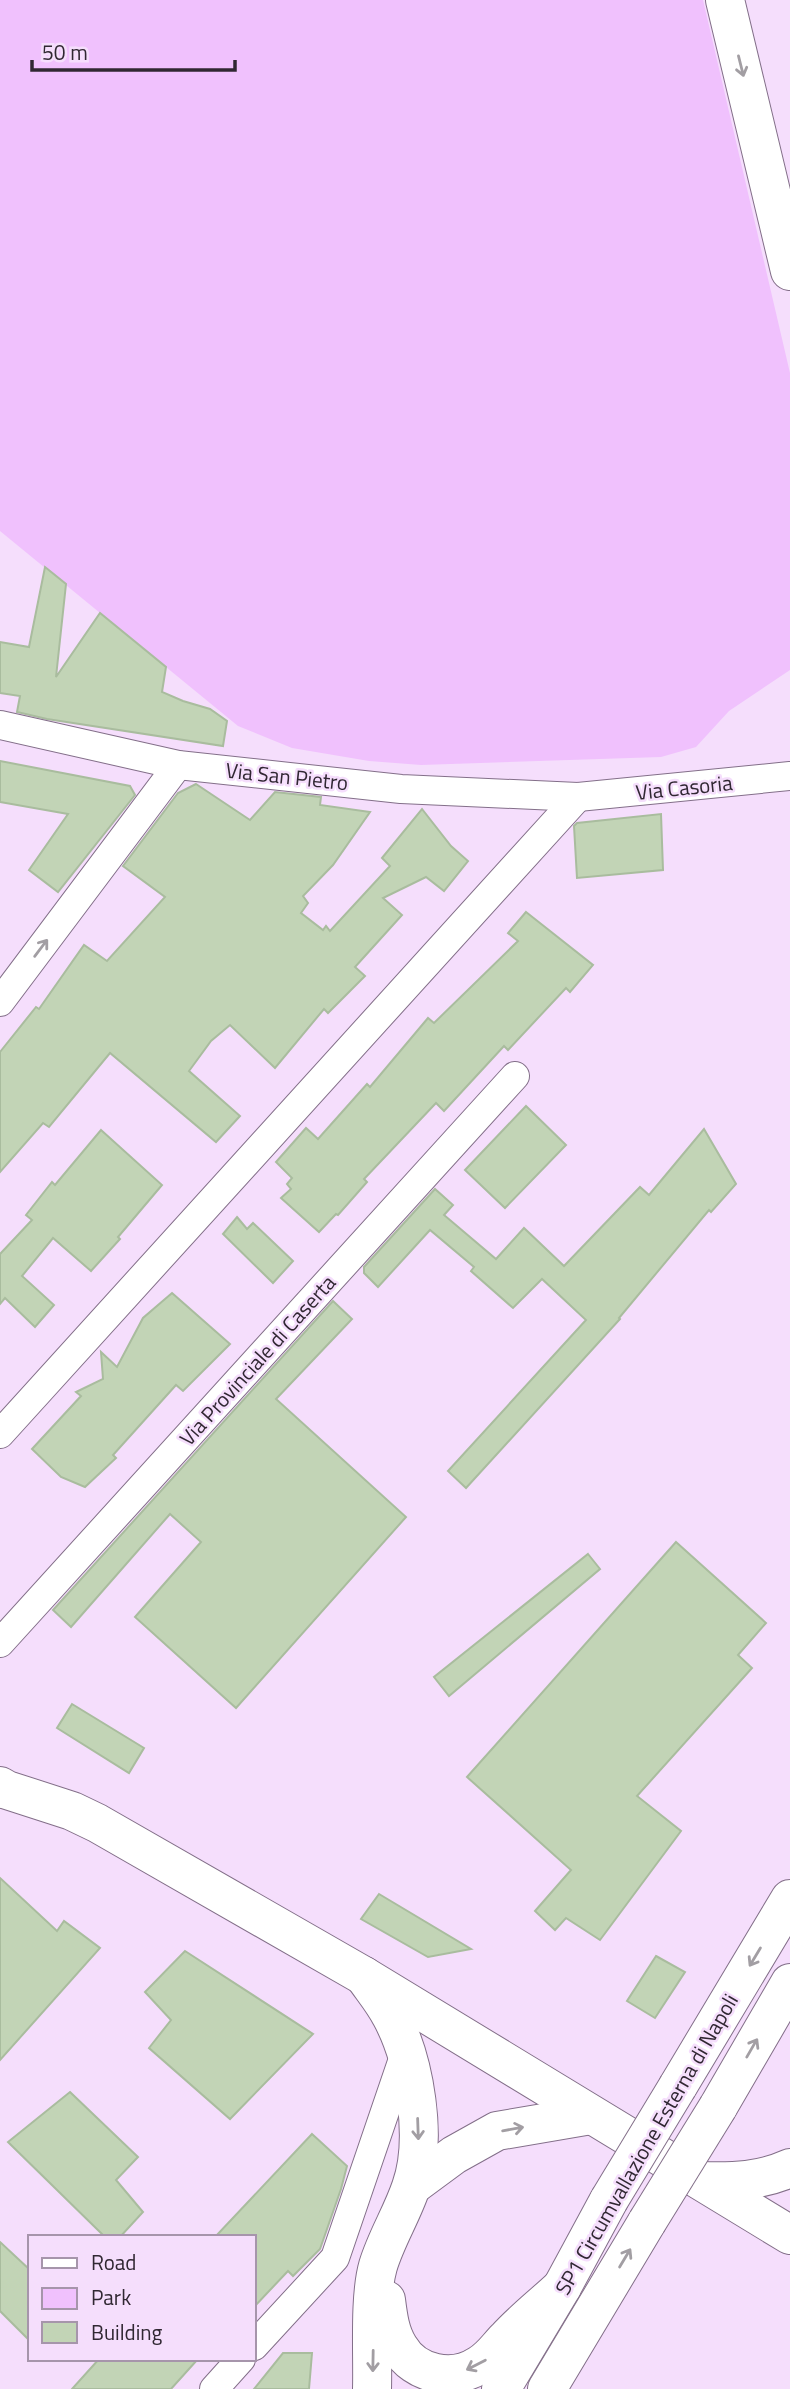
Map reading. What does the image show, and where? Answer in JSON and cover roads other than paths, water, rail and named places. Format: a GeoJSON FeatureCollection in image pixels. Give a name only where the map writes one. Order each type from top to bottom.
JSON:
{"type":"FeatureCollection","features":[{"type":"Feature","properties":{"kind":"main road"},"geometry":{"type":"LineString","coordinates":[[725,0],[790,271]]}},
{"type":"Feature","properties":{"kind":"main road"},"geometry":{"type":"LineString","coordinates":[[3,1791],[72,1811],[97,1822],[364,1976],[790,2235]]}},
{"type":"Feature","properties":{"kind":"main road","name":"SP1 Circumvallazione Esterna di Napoli"},"geometry":{"type":"LineString","coordinates":[[501,2389],[562,2287],[609,2200],[789,1899]]}},
{"type":"Feature","properties":{"kind":"main road"},"geometry":{"type":"LineString","coordinates":[[364,1976],[391,2015],[406,2050],[417,2103],[419,2143],[412,2186],[378,2266],[374,2292],[372,2389]]}},
{"type":"Feature","properties":{"kind":"main road","name":"SP1 Circumvallazione Esterna di Napoli"},"geometry":{"type":"LineString","coordinates":[[547,2389],[790,1983]]}},
{"type":"Feature","properties":{"kind":"main road"},"geometry":{"type":"LineString","coordinates":[[412,2186],[454,2155],[497,2132],[591,2115]]}},
{"type":"Feature","properties":{"kind":"main road"},"geometry":{"type":"LineString","coordinates":[[702,2181],[740,2182],[771,2176],[790,2168]]}},
{"type":"Feature","properties":{"kind":"main road"},"geometry":{"type":"LineString","coordinates":[[387,2246],[385,2290],[390,2324],[399,2348],[418,2367],[437,2374],[454,2374],[477,2367],[493,2355],[506,2339],[562,2287]]}},
{"type":"Feature","properties":{"kind":"main road"},"geometry":{"type":"LineString","coordinates":[[565,2389],[579,2365],[603,2295]]}},
{"type":"Feature","properties":{"kind":"street","name":"Via San Pietro"},"geometry":{"type":"LineString","coordinates":[[0,725],[178,765],[401,789],[578,797]]}},
{"type":"Feature","properties":{"kind":"street"},"geometry":{"type":"LineString","coordinates":[[0,1002],[178,765]]}},
{"type":"Feature","properties":{"kind":"street","name":"Via Casoria"},"geometry":{"type":"LineString","coordinates":[[578,797],[790,776]]}},
{"type":"Feature","properties":{"kind":"street"},"geometry":{"type":"LineString","coordinates":[[0,1434],[578,797]]}},
{"type":"Feature","properties":{"kind":"street","name":"Via Provinciale di Caserta"},"geometry":{"type":"LineString","coordinates":[[0,1643],[515,1076]]}},
{"type":"Feature","properties":{"kind":"street"},"geometry":{"type":"LineString","coordinates":[[256,2344],[335,2258],[406,2050]]}},
{"type":"Feature","properties":{"kind":"street"},"geometry":{"type":"LineString","coordinates":[[214,2389],[240,2361]]}}]}
